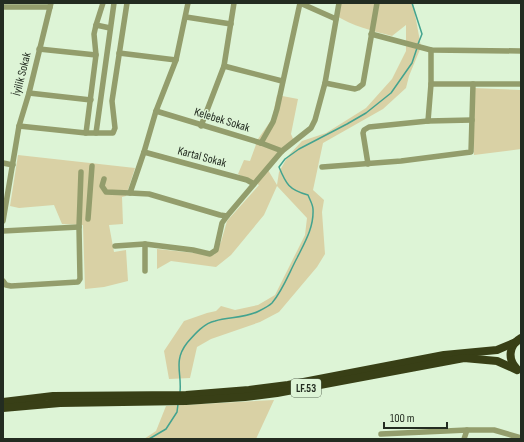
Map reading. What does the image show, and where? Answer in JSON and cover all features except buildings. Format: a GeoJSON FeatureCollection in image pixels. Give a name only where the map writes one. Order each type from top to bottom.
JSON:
{"type":"FeatureCollection","features":[{"type":"Feature","properties":{"kind":"highway","name":"LF.53"},"geometry":{"type":"LineString","coordinates":[[519,338],[512,346],[510,356],[514,366],[519,371]]}},
{"type":"Feature","properties":{"kind":"highway","name":"LF.53"},"geometry":{"type":"LineString","coordinates":[[186,398],[288,385],[437,356],[497,350],[519,338]]}},
{"type":"Feature","properties":{"kind":"highway","name":"LF.53"},"geometry":{"type":"LineString","coordinates":[[3,402],[53,396],[238,398],[277,393],[464,358],[497,361],[519,371]]}},
{"type":"Feature","properties":{"kind":"highway","name":"LF.53"},"geometry":{"type":"LineString","coordinates":[[3,408],[60,403],[171,398]]}},
{"type":"Feature","properties":{"kind":"street"},"geometry":{"type":"LineString","coordinates":[[86,133],[96,55],[94,34],[103,3]]}},
{"type":"Feature","properties":{"kind":"street"},"geometry":{"type":"LineString","coordinates":[[96,133],[114,3]]}},
{"type":"Feature","properties":{"kind":"street"},"geometry":{"type":"LineString","coordinates":[[19,126],[86,133],[113,133],[115,128],[112,101],[127,3]]}},
{"type":"Feature","properties":{"kind":"street"},"geometry":{"type":"LineString","coordinates":[[130,193],[156,111],[176,60],[188,3]]}},
{"type":"Feature","properties":{"kind":"street"},"geometry":{"type":"LineString","coordinates":[[201,126],[224,66],[234,3]]}},
{"type":"Feature","properties":{"kind":"street"},"geometry":{"type":"LineString","coordinates":[[261,143],[273,122],[300,3],[336,19]]}},
{"type":"Feature","properties":{"kind":"street"},"geometry":{"type":"LineString","coordinates":[[115,246],[144,244],[193,250],[210,254],[216,250],[222,223],[227,216],[282,151],[311,128],[315,120],[325,83],[340,3]]}},
{"type":"Feature","properties":{"kind":"street"},"geometry":{"type":"LineString","coordinates":[[325,83],[355,89],[362,84],[377,3]]}},
{"type":"Feature","properties":{"kind":"street"},"geometry":{"type":"LineString","coordinates":[[3,8],[51,5]]}},
{"type":"Feature","properties":{"kind":"street","name":"İyilik Sokak"},"geometry":{"type":"LineString","coordinates":[[3,221],[4,207],[13,165],[19,126],[29,93],[51,5]]}},
{"type":"Feature","properties":{"kind":"street"},"geometry":{"type":"LineString","coordinates":[[186,17],[231,24]]}},
{"type":"Feature","properties":{"kind":"street"},"geometry":{"type":"LineString","coordinates":[[96,25],[110,28]]}},
{"type":"Feature","properties":{"kind":"street"},"geometry":{"type":"LineString","coordinates":[[371,34],[429,50],[521,51]]}},
{"type":"Feature","properties":{"kind":"street"},"geometry":{"type":"LineString","coordinates":[[39,49],[96,55]]}},
{"type":"Feature","properties":{"kind":"street"},"geometry":{"type":"LineString","coordinates":[[428,121],[431,84],[429,50]]}},
{"type":"Feature","properties":{"kind":"street"},"geometry":{"type":"LineString","coordinates":[[119,53],[176,60]]}},
{"type":"Feature","properties":{"kind":"street"},"geometry":{"type":"LineString","coordinates":[[224,66],[282,81]]}},
{"type":"Feature","properties":{"kind":"street"},"geometry":{"type":"LineString","coordinates":[[431,84],[521,84]]}},
{"type":"Feature","properties":{"kind":"street"},"geometry":{"type":"LineString","coordinates":[[322,167],[368,164],[471,152],[473,84]]}},
{"type":"Feature","properties":{"kind":"street"},"geometry":{"type":"LineString","coordinates":[[29,93],[91,100]]}},
{"type":"Feature","properties":{"kind":"street","name":"Kelebek Sokak"},"geometry":{"type":"LineString","coordinates":[[156,111],[201,126],[261,143],[282,151]]}},
{"type":"Feature","properties":{"kind":"street"},"geometry":{"type":"LineString","coordinates":[[368,164],[363,133],[364,130],[368,128],[428,121],[472,120]]}},
{"type":"Feature","properties":{"kind":"street","name":"Kartal Sokak"},"geometry":{"type":"LineString","coordinates":[[144,152],[247,180],[254,184]]}},
{"type":"Feature","properties":{"kind":"street"},"geometry":{"type":"LineString","coordinates":[[3,163],[13,165]]}},
{"type":"Feature","properties":{"kind":"street"},"geometry":{"type":"LineString","coordinates":[[88,219],[92,166]]}},
{"type":"Feature","properties":{"kind":"street"},"geometry":{"type":"LineString","coordinates":[[5,283],[11,286],[78,282],[80,279],[79,227],[81,172]]}},
{"type":"Feature","properties":{"kind":"street"},"geometry":{"type":"LineString","coordinates":[[104,179],[102,186],[106,192],[149,194],[227,216]]}},
{"type":"Feature","properties":{"kind":"street"},"geometry":{"type":"LineString","coordinates":[[3,231],[79,227]]}},
{"type":"Feature","properties":{"kind":"street"},"geometry":{"type":"LineString","coordinates":[[144,244],[145,271]]}},
{"type":"Feature","properties":{"kind":"street"},"geometry":{"type":"LineString","coordinates":[[464,439],[467,430]]}},
{"type":"Feature","properties":{"kind":"street"},"geometry":{"type":"LineString","coordinates":[[382,434],[494,430],[521,438]]}},
{"type":"Feature","properties":{"kind":"shaded area"},"geometry":{"type":"Polygon","coordinates":[[[337,3],[413,3],[421,47],[409,76],[406,88],[383,109],[323,143],[313,190],[324,200],[322,212],[325,254],[317,267],[279,312],[260,322],[211,339],[197,347],[190,378],[169,379],[164,351],[184,321],[216,311],[221,306],[235,310],[258,305],[275,295],[305,235],[307,218],[277,186],[264,215],[231,255],[216,267],[171,261],[157,269],[157,249],[214,255],[221,242],[227,221],[259,185],[238,174],[244,160],[250,161],[258,139],[272,119],[277,95],[298,99],[291,134],[294,141],[268,170],[277,185],[279,172],[288,156],[302,141],[326,133],[366,108],[392,79],[406,51],[406,25],[392,36],[363,28],[335,15],[337,3]]]}},
{"type":"Feature","properties":{"kind":"shaded area"},"geometry":{"type":"Polygon","coordinates":[[[473,88],[521,90],[521,149],[474,155],[473,88]]]}},
{"type":"Feature","properties":{"kind":"shaded area"},"geometry":{"type":"Polygon","coordinates":[[[18,155],[135,168],[126,196],[122,197],[123,224],[109,225],[114,252],[126,250],[128,281],[104,287],[85,289],[83,225],[62,224],[54,205],[19,208],[10,206],[18,155]]]}},
{"type":"Feature","properties":{"kind":"shaded area"},"geometry":{"type":"Polygon","coordinates":[[[274,400],[256,439],[144,439],[156,431],[166,406],[274,400]]]}},
{"type":"Feature","properties":{"kind":"waterway"},"geometry":{"type":"LineString","coordinates":[[412,3],[422,34],[418,44]]}},
{"type":"Feature","properties":{"kind":"waterway"},"geometry":{"type":"LineString","coordinates":[[180,392],[179,361],[183,349],[187,343],[200,330],[211,322],[249,315],[271,304],[283,287],[306,240],[312,222],[312,204],[308,195],[296,191],[289,186],[279,167],[285,159],[299,149],[366,113],[391,93],[412,63],[417,48]]}},
{"type":"Feature","properties":{"kind":"waterway"},"geometry":{"type":"LineString","coordinates":[[149,439],[166,429],[177,412],[178,404]]}}]}
